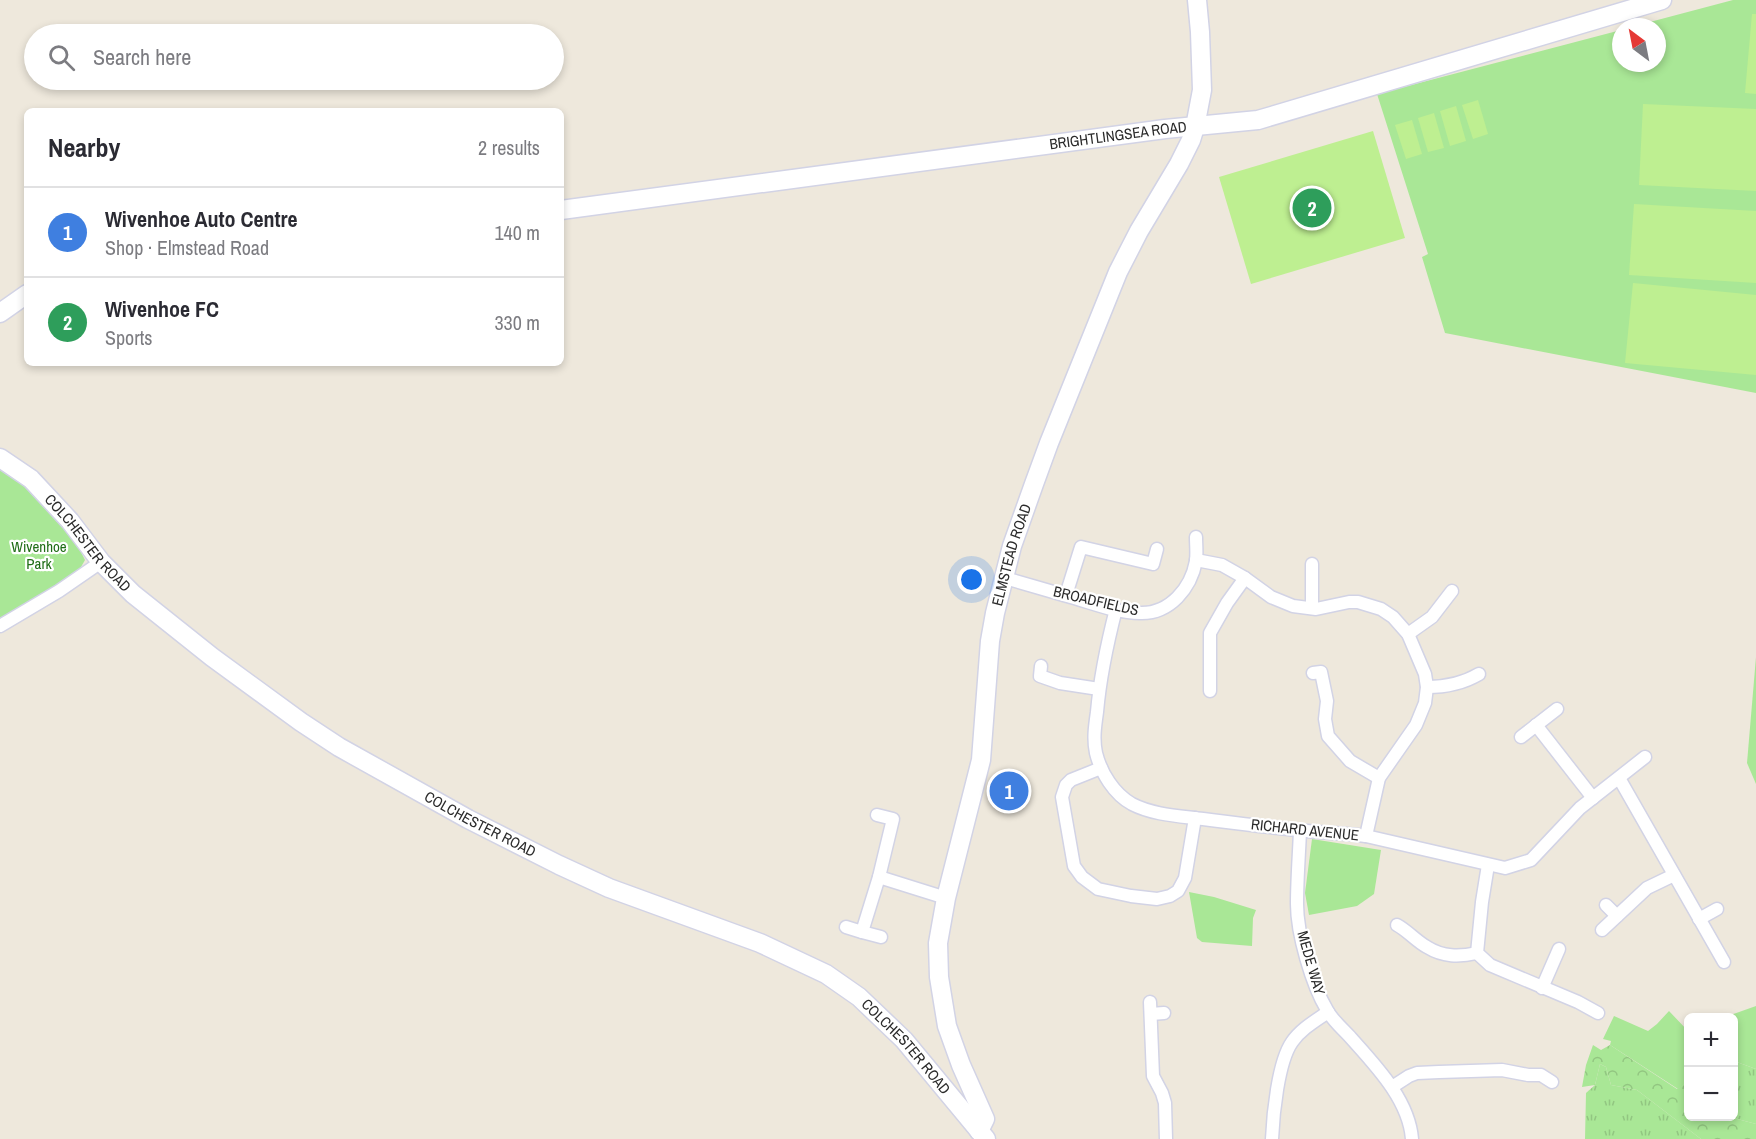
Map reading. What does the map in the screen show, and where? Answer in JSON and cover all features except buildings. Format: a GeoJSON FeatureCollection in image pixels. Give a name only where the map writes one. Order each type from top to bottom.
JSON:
{"type":"FeatureCollection","features":[{"type":"Feature","properties":{"kind":"main road","name":"ELMSTEAD ROAD"},"geometry":{"type":"LineString","coordinates":[[983,1135],[985,1119],[952,1042],[944,1010],[940,988],[938,943],[946,898],[981,760],[990,641],[995,613],[1012,546],[1048,443],[1118,272],[1191,140],[1202,90],[1197,0]]}},
{"type":"Feature","properties":{"kind":"main road","name":"BRIGHTLINGSEA ROAD"},"geometry":{"type":"LineString","coordinates":[[564,210],[1165,129],[1258,120],[1662,0]]}},
{"type":"Feature","properties":{"kind":"main road"},"geometry":{"type":"LineString","coordinates":[[0,313],[24,296]]}},
{"type":"Feature","properties":{"kind":"main road","name":"COLCHESTER ROAD"},"geometry":{"type":"LineString","coordinates":[[0,458],[31,479],[70,521],[101,562],[133,594],[195,644],[290,713],[346,751],[468,819],[609,888],[760,943],[826,974],[866,1004],[904,1040],[983,1135]]}},
{"type":"Feature","properties":{"kind":"street"},"geometry":{"type":"LineString","coordinates":[[1196,537],[1196,560],[1222,565],[1280,601],[1293,606],[1312,608],[1349,602],[1367,604],[1393,617],[1408,634],[1425,674],[1425,703],[1416,725],[1379,778],[1366,836]]}},
{"type":"Feature","properties":{"kind":"street"},"geometry":{"type":"LineString","coordinates":[[1066,596],[1081,548],[1153,564],[1156,549]]}},
{"type":"Feature","properties":{"kind":"street","name":"BROADFIELDS"},"geometry":{"type":"LineString","coordinates":[[1005,578],[1141,614],[1159,610],[1175,601],[1190,580],[1196,560]]}},
{"type":"Feature","properties":{"kind":"street"},"geometry":{"type":"LineString","coordinates":[[0,626],[59,591],[101,562]]}},
{"type":"Feature","properties":{"kind":"street"},"geometry":{"type":"LineString","coordinates":[[1312,564],[1312,608]]}},
{"type":"Feature","properties":{"kind":"street"},"geometry":{"type":"LineString","coordinates":[[1210,691],[1210,633],[1245,578]]}},
{"type":"Feature","properties":{"kind":"street"},"geometry":{"type":"LineString","coordinates":[[1408,634],[1432,617],[1452,591]]}},
{"type":"Feature","properties":{"kind":"street","name":"RICHARD AVENUE"},"geometry":{"type":"LineString","coordinates":[[1116,609],[1105,652],[1099,689],[1094,735],[1096,752],[1101,768],[1118,793],[1130,802],[1153,812],[1300,831],[1366,836],[1505,868],[1531,860],[1580,808],[1645,757]]}},
{"type":"Feature","properties":{"kind":"street"},"geometry":{"type":"LineString","coordinates":[[1041,666],[1040,676],[1060,683],[1099,689]]}},
{"type":"Feature","properties":{"kind":"street"},"geometry":{"type":"LineString","coordinates":[[1313,673],[1321,672],[1327,701],[1325,719],[1328,736],[1350,761],[1379,778]]}},
{"type":"Feature","properties":{"kind":"street"},"geometry":{"type":"LineString","coordinates":[[1426,687],[1453,685],[1479,674]]}},
{"type":"Feature","properties":{"kind":"street"},"geometry":{"type":"LineString","coordinates":[[1521,737],[1557,709]]}},
{"type":"Feature","properties":{"kind":"street"},"geometry":{"type":"LineString","coordinates":[[1536,725],[1593,798]]}},
{"type":"Feature","properties":{"kind":"street"},"geometry":{"type":"LineString","coordinates":[[1101,768],[1071,780],[1066,785],[1062,797],[1074,866],[1082,877],[1098,889],[1157,899],[1170,896],[1178,891],[1185,878],[1195,818]]}},
{"type":"Feature","properties":{"kind":"street"},"geometry":{"type":"LineString","coordinates":[[1619,778],[1724,962]]}},
{"type":"Feature","properties":{"kind":"street"},"geometry":{"type":"LineString","coordinates":[[862,932],[898,821],[877,815]]}},
{"type":"Feature","properties":{"kind":"street","name":"MEDE WAY"},"geometry":{"type":"LineString","coordinates":[[1300,831],[1297,912],[1317,993],[1328,1012],[1392,1087],[1408,1121],[1412,1139]]}},
{"type":"Feature","properties":{"kind":"street"},"geometry":{"type":"LineString","coordinates":[[1477,953],[1488,865]]}},
{"type":"Feature","properties":{"kind":"street"},"geometry":{"type":"LineString","coordinates":[[1602,930],[1647,888],[1674,875]]}},
{"type":"Feature","properties":{"kind":"street"},"geometry":{"type":"LineString","coordinates":[[879,877],[946,898]]}},
{"type":"Feature","properties":{"kind":"street"},"geometry":{"type":"LineString","coordinates":[[1606,905],[1617,916]]}},
{"type":"Feature","properties":{"kind":"street"},"geometry":{"type":"LineString","coordinates":[[1699,919],[1717,909]]}},
{"type":"Feature","properties":{"kind":"street"},"geometry":{"type":"LineString","coordinates":[[1396,925],[1407,931],[1425,947],[1444,955],[1465,956],[1477,953]]}},
{"type":"Feature","properties":{"kind":"street"},"geometry":{"type":"LineString","coordinates":[[846,927],[881,937]]}},
{"type":"Feature","properties":{"kind":"street"},"geometry":{"type":"LineString","coordinates":[[1542,988],[1559,949]]}},
{"type":"Feature","properties":{"kind":"street"},"geometry":{"type":"LineString","coordinates":[[1477,953],[1490,965],[1578,1002],[1598,1013]]}},
{"type":"Feature","properties":{"kind":"street"},"geometry":{"type":"LineString","coordinates":[[1155,1010],[1153,1076],[1165,1103],[1166,1139]]}},
{"type":"Feature","properties":{"kind":"street"},"geometry":{"type":"LineString","coordinates":[[1272,1139],[1285,1056],[1301,1031],[1328,1012]]}},
{"type":"Feature","properties":{"kind":"street"},"geometry":{"type":"LineString","coordinates":[[1392,1087],[1416,1073],[1502,1070],[1541,1075],[1552,1082]]}},
{"type":"Feature","properties":{"kind":"green space"},"geometry":{"type":"Polygon","coordinates":[[[1733,0],[1756,0],[1756,393],[1445,333],[1422,257],[1428,254],[1377,94],[1612,32],[1612,72],[1666,72],[1665,18],[1733,0]]]}},
{"type":"Feature","properties":{"kind":"green space"},"geometry":{"type":"Polygon","coordinates":[[[1752,14],[1756,14],[1756,94],[1745,93],[1752,14]]]}},
{"type":"Feature","properties":{"kind":"green space"},"geometry":{"type":"Polygon","coordinates":[[[1478,100],[1488,134],[1473,139],[1462,105],[1478,100]]]}},
{"type":"Feature","properties":{"kind":"green space"},"geometry":{"type":"Polygon","coordinates":[[[1643,104],[1756,109],[1756,191],[1639,185],[1643,104]]]}},
{"type":"Feature","properties":{"kind":"green space"},"geometry":{"type":"Polygon","coordinates":[[[1456,106],[1466,141],[1450,146],[1440,111],[1456,106]]]}},
{"type":"Feature","properties":{"kind":"green space"},"geometry":{"type":"Polygon","coordinates":[[[1434,113],[1444,148],[1428,152],[1418,118],[1434,113]]]}},
{"type":"Feature","properties":{"kind":"green space"},"geometry":{"type":"Polygon","coordinates":[[[1412,120],[1422,154],[1406,159],[1395,125],[1412,120]]]}},
{"type":"Feature","properties":{"kind":"green space"},"geometry":{"type":"Polygon","coordinates":[[[1373,131],[1405,238],[1251,284],[1219,177],[1373,131]]]}},
{"type":"Feature","properties":{"kind":"green space"},"geometry":{"type":"Polygon","coordinates":[[[1634,204],[1756,211],[1756,283],[1629,275],[1634,204]]]}},
{"type":"Feature","properties":{"kind":"green space"},"geometry":{"type":"Polygon","coordinates":[[[1633,283],[1756,295],[1756,375],[1625,363],[1633,283]]]}},
{"type":"Feature","properties":{"kind":"green space","name":"Wivenhoe Park"},"geometry":{"type":"Polygon","coordinates":[[[0,469],[37,492],[69,528],[85,560],[77,574],[0,626],[0,469]]]}},
{"type":"Feature","properties":{"kind":"green space"},"geometry":{"type":"Polygon","coordinates":[[[1756,657],[1756,784],[1747,763],[1756,657]]]}},
{"type":"Feature","properties":{"kind":"green space"},"geometry":{"type":"Polygon","coordinates":[[[1312,839],[1381,850],[1374,894],[1357,906],[1309,915],[1305,893],[1312,839]]]}},
{"type":"Feature","properties":{"kind":"green space"},"geometry":{"type":"Polygon","coordinates":[[[1189,892],[1256,910],[1253,918],[1252,946],[1202,942],[1197,938],[1189,892]]]}},
{"type":"Feature","properties":{"kind":"green space"},"geometry":{"type":"Polygon","coordinates":[[[1756,1006],[1756,1069],[1738,1062],[1736,1013],[1756,1006]]]}},
{"type":"Feature","properties":{"kind":"green space"},"geometry":{"type":"Polygon","coordinates":[[[1669,1011],[1684,1027],[1684,1085],[1678,1089],[1610,1045],[1611,1041],[1603,1039],[1614,1016],[1648,1031],[1669,1011]]]}},
{"type":"Feature","properties":{"kind":"green space"},"geometry":{"type":"Polygon","coordinates":[[[1593,1045],[1601,1050],[1610,1045],[1677,1089],[1684,1085],[1684,1121],[1738,1121],[1738,1119],[1756,1124],[1756,1139],[1701,1139],[1637,1090],[1611,1085],[1606,1067],[1600,1064],[1595,1085],[1582,1087],[1593,1045]]]}},
{"type":"Feature","properties":{"kind":"green space"},"geometry":{"type":"Polygon","coordinates":[[[1738,1062],[1756,1069],[1756,1124],[1738,1119],[1738,1062]]]}},
{"type":"Feature","properties":{"kind":"green space"},"geometry":{"type":"Polygon","coordinates":[[[1600,1064],[1606,1067],[1611,1085],[1637,1090],[1701,1139],[1585,1139],[1586,1093],[1595,1085],[1600,1064]]]}},
{"type":"Feature","properties":{"kind":"place","name":"Wivenhoe FC"},"geometry":{"type":"Point","coordinates":[1312,208]}},
{"type":"Feature","properties":{"kind":"place","name":"Wivenhoe Auto Centre"},"geometry":{"type":"Point","coordinates":[1009,791]}}]}
